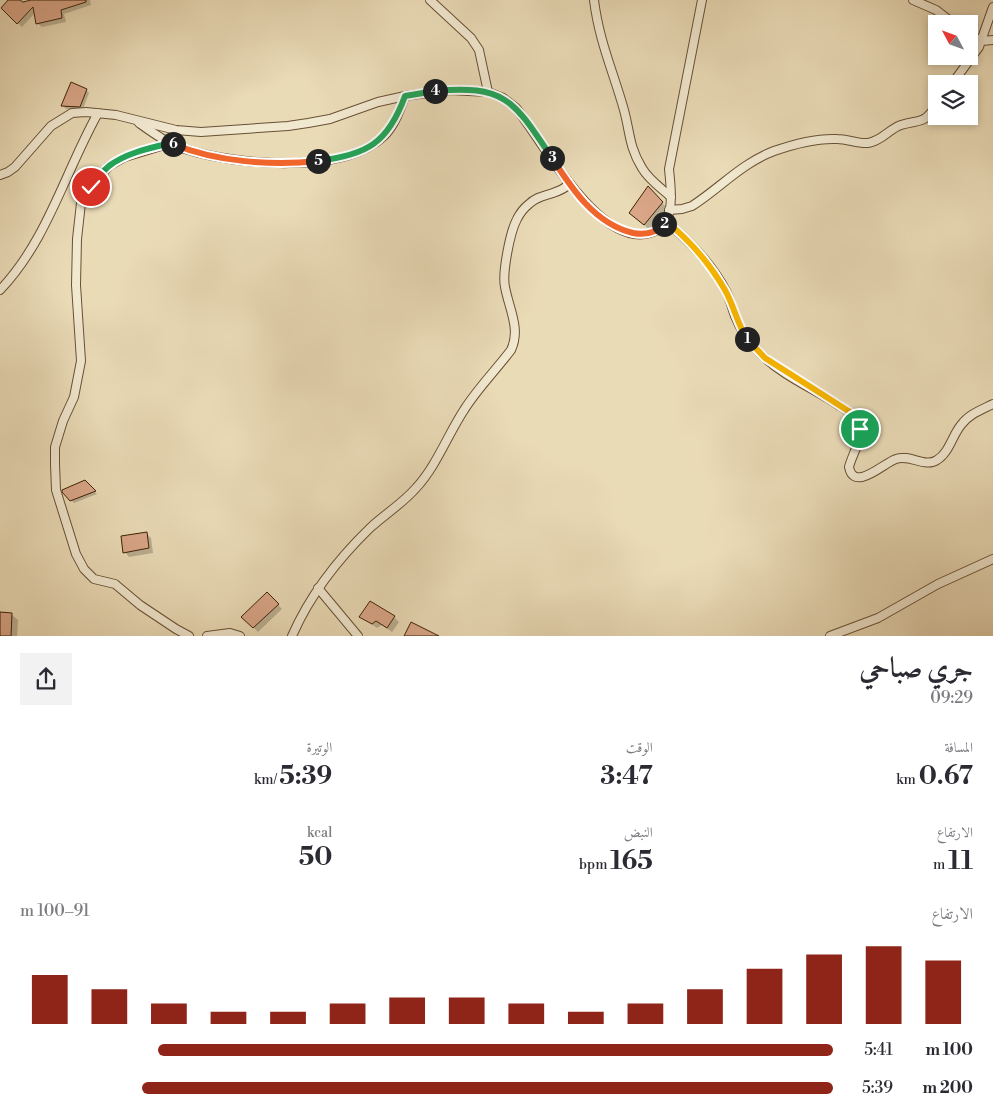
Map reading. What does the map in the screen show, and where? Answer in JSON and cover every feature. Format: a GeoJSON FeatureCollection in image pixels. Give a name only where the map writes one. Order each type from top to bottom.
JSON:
{"type":"FeatureCollection","features":[{"type":"Feature","properties":{"kind":"street"},"geometry":{"type":"LineString","coordinates":[[430,0],[471,38],[479,50],[488,92]]}},
{"type":"Feature","properties":{"kind":"street"},"geometry":{"type":"LineString","coordinates":[[594,0],[602,47],[624,111],[631,147],[642,168],[652,181],[671,197]]}},
{"type":"Feature","properties":{"kind":"street"},"geometry":{"type":"LineString","coordinates":[[0,175],[15,167],[44,134],[61,119],[72,113],[116,114],[176,130],[202,132],[288,126],[330,119],[378,102],[405,96],[449,90],[488,92],[503,98],[516,108],[583,201],[601,218],[619,229],[642,235],[662,228],[667,222],[671,197],[669,169],[702,0]]}},
{"type":"Feature","properties":{"kind":"street"},"geometry":{"type":"LineString","coordinates":[[913,0],[936,10],[942,15]]}},
{"type":"Feature","properties":{"kind":"street"},"geometry":{"type":"LineString","coordinates":[[958,75],[978,47],[993,7]]}},
{"type":"Feature","properties":{"kind":"street"},"geometry":{"type":"LineString","coordinates":[[978,39],[981,41],[993,40]]}},
{"type":"Feature","properties":{"kind":"street"},"geometry":{"type":"LineString","coordinates":[[135,120],[171,143],[186,149],[265,162],[293,164],[359,152],[385,135],[398,116],[405,96]]}},
{"type":"Feature","properties":{"kind":"street"},"geometry":{"type":"LineString","coordinates":[[0,290],[14,276],[30,253],[82,142],[98,113]]}},
{"type":"Feature","properties":{"kind":"street"},"geometry":{"type":"LineString","coordinates":[[669,210],[692,206],[744,166],[774,151],[796,144],[830,138],[867,143],[876,141],[898,126],[922,121],[928,117]]}},
{"type":"Feature","properties":{"kind":"street"},"geometry":{"type":"LineString","coordinates":[[171,143],[125,157],[109,166],[91,187],[81,203],[77,239],[76,284],[81,361],[74,397],[63,421],[55,447],[55,464],[56,490],[76,554],[84,569],[94,579],[115,584],[140,605],[189,636]]}},
{"type":"Feature","properties":{"kind":"street"},"geometry":{"type":"LineString","coordinates":[[292,636],[318,588],[337,564],[366,533],[405,499],[425,478],[464,410],[515,342],[516,327],[504,284],[504,273],[516,219],[521,211],[536,198],[554,193],[570,184]]}},
{"type":"Feature","properties":{"kind":"street"},"geometry":{"type":"LineString","coordinates":[[667,222],[682,234],[720,282],[731,302],[740,328],[750,344],[765,358],[789,375],[850,412],[858,420],[860,429],[858,442],[849,467],[855,477],[868,475],[886,463],[903,457],[927,463],[936,461],[944,455],[960,425],[969,416],[993,404]]}},
{"type":"Feature","properties":{"kind":"street"},"geometry":{"type":"LineString","coordinates":[[830,636],[878,618],[938,584],[993,559]]}},
{"type":"Feature","properties":{"kind":"street"},"geometry":{"type":"LineString","coordinates":[[318,588],[358,636]]}},
{"type":"Feature","properties":{"kind":"street"},"geometry":{"type":"LineString","coordinates":[[207,636],[230,634],[240,636]]}},
{"type":"Feature","properties":{"kind":"building"},"geometry":{"type":"Polygon","coordinates":[[[8,0],[20,0],[23,2],[31,0],[86,0],[86,2],[61,10],[62,18],[36,24],[33,7],[17,24],[1,8],[8,0]]]}},
{"type":"Feature","properties":{"kind":"building"},"geometry":{"type":"Polygon","coordinates":[[[71,82],[87,89],[80,107],[61,106],[71,82]]]}},
{"type":"Feature","properties":{"kind":"building"},"geometry":{"type":"Polygon","coordinates":[[[648,186],[663,202],[644,225],[629,213],[648,186]]]}},
{"type":"Feature","properties":{"kind":"building"},"geometry":{"type":"Polygon","coordinates":[[[85,480],[96,491],[70,501],[62,492],[62,490],[85,480]]]}},
{"type":"Feature","properties":{"kind":"building"},"geometry":{"type":"Polygon","coordinates":[[[147,532],[149,548],[123,553],[121,536],[147,532]]]}},
{"type":"Feature","properties":{"kind":"building"},"geometry":{"type":"Polygon","coordinates":[[[267,592],[279,604],[253,628],[241,617],[267,592]]]}},
{"type":"Feature","properties":{"kind":"building"},"geometry":{"type":"Polygon","coordinates":[[[370,601],[395,616],[387,628],[376,621],[372,624],[359,617],[370,601]]]}},
{"type":"Feature","properties":{"kind":"building"},"geometry":{"type":"Polygon","coordinates":[[[0,612],[12,613],[11,636],[0,636],[0,612]]]}},
{"type":"Feature","properties":{"kind":"building"},"geometry":{"type":"Polygon","coordinates":[[[411,622],[439,636],[404,636],[411,622]]]}},
{"type":"Feature","properties":{"kind":"route"},"geometry":{"type":"LineString","coordinates":[[91,187],[109,166],[125,157],[171,143],[208,154],[265,162],[293,164],[344,156],[359,152],[385,135],[398,116],[405,96],[449,90],[488,92],[503,98],[516,108],[527,121],[560,172],[583,201],[606,221],[619,229],[642,235],[662,228],[667,222],[682,234],[725,289],[734,315],[750,344],[765,358],[789,375],[850,412],[858,420],[860,429]]}}]}
